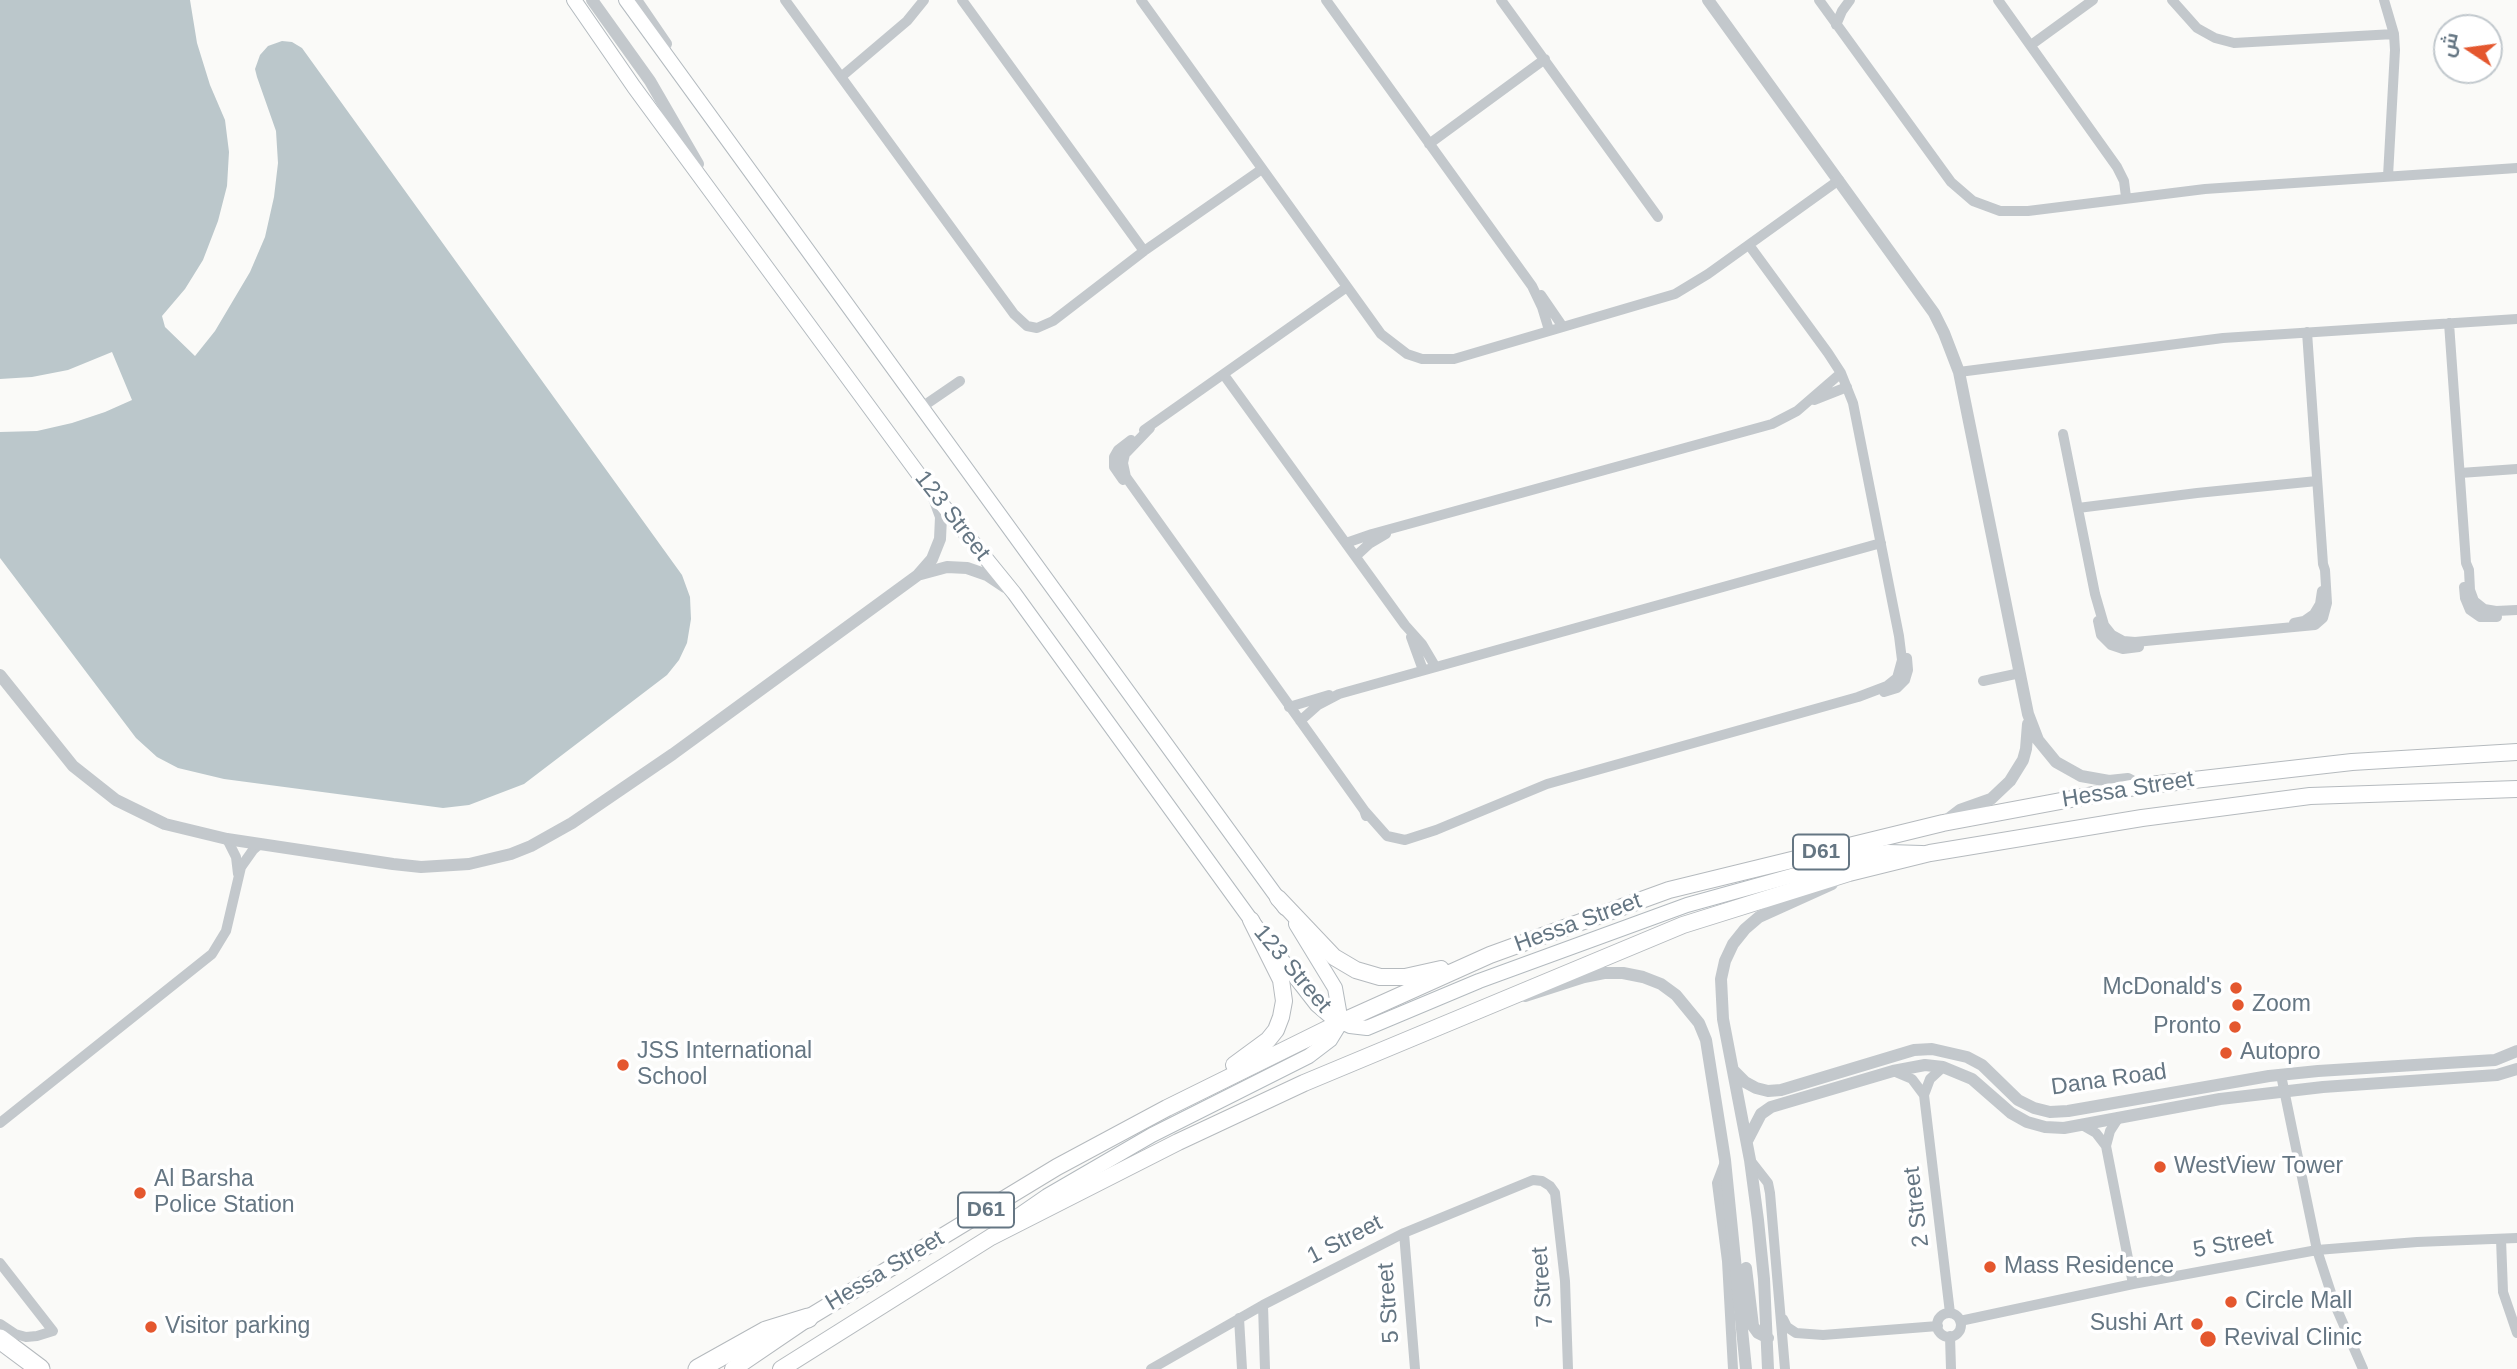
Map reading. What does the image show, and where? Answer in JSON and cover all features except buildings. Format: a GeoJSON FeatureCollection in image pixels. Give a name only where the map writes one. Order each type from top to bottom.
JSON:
{"type":"FeatureCollection","features":[{"type":"Feature","properties":{"kind":"highway"},"geometry":{"type":"LineString","coordinates":[[698,1369],[766,1331],[808,1318]]}},
{"type":"Feature","properties":{"kind":"highway"},"geometry":{"type":"LineString","coordinates":[[0,1339],[40,1369]]}},
{"type":"Feature","properties":{"kind":"main road","name":"123 Street"},"geometry":{"type":"LineString","coordinates":[[573,0],[711,193],[928,487],[1014,593],[1251,920],[1317,1005],[1341,1022],[1367,1028],[1479,981],[1687,905],[1796,873],[1867,855],[1888,852],[1930,853]]}},
{"type":"Feature","properties":{"kind":"main road","name":"123 Street"},"geometry":{"type":"LineString","coordinates":[[626,0],[1278,898],[1330,977],[1337,997],[1341,1022],[1330,1040],[1308,1056],[1152,1135],[1027,1208],[991,1237]]}},
{"type":"Feature","properties":{"kind":"main road","name":"Hessa Street"},"geometry":{"type":"LineString","coordinates":[[733,1369],[808,1318],[1058,1167],[1167,1108],[1341,1022],[1490,955],[1669,890],[1943,823],[2141,786],[2352,762],[2517,752]]}},
{"type":"Feature","properties":{"kind":"main road","name":"Hessa Street"},"geometry":{"type":"LineString","coordinates":[[781,1369],[991,1237],[1178,1142],[1304,1083],[1683,925],[1849,873],[1930,853],[2142,818],[2310,796],[2517,789]]}},
{"type":"Feature","properties":{"kind":"main road"},"geometry":{"type":"LineString","coordinates":[[1278,898],[1334,957],[1356,970],[1380,977],[1405,977],[1490,955]]}},
{"type":"Feature","properties":{"kind":"main road"},"geometry":{"type":"LineString","coordinates":[[1167,1108],[1252,1054],[1268,1041],[1276,1030],[1284,1001],[1281,980],[1251,920]]}},
{"type":"Feature","properties":{"kind":"street"},"geometry":{"type":"LineString","coordinates":[[593,0],[650,81],[702,170],[711,193]]}},
{"type":"Feature","properties":{"kind":"street"},"geometry":{"type":"LineString","coordinates":[[636,0],[668,47],[691,90]]}},
{"type":"Feature","properties":{"kind":"street"},"geometry":{"type":"LineString","coordinates":[[786,0],[1014,314],[1027,326],[1046,326],[1054,321],[1144,251],[1262,169]]}},
{"type":"Feature","properties":{"kind":"street"},"geometry":{"type":"LineString","coordinates":[[841,77],[906,21],[924,0]]}},
{"type":"Feature","properties":{"kind":"street"},"geometry":{"type":"LineString","coordinates":[[962,0],[1144,251]]}},
{"type":"Feature","properties":{"kind":"street"},"geometry":{"type":"LineString","coordinates":[[1141,0],[1381,334],[1407,354],[1422,359],[1454,359],[1675,294],[1692,285],[1839,180]]}},
{"type":"Feature","properties":{"kind":"street"},"geometry":{"type":"LineString","coordinates":[[1326,0],[1563,327]]}},
{"type":"Feature","properties":{"kind":"street"},"geometry":{"type":"LineString","coordinates":[[1501,0],[1658,217]]}},
{"type":"Feature","properties":{"kind":"street"},"geometry":{"type":"LineString","coordinates":[[1709,0],[1934,313],[1959,372],[2028,714],[2042,746],[2056,762],[2068,770],[2095,779],[2132,780],[2141,786]]}},
{"type":"Feature","properties":{"kind":"street"},"geometry":{"type":"LineString","coordinates":[[1836,25],[1850,0],[1821,3],[1836,25],[1951,182],[1973,201],[1986,208],[2015,212],[2205,189],[2517,169]]}},
{"type":"Feature","properties":{"kind":"street"},"geometry":{"type":"LineString","coordinates":[[1998,0],[2117,167],[2124,181],[2126,197]]}},
{"type":"Feature","properties":{"kind":"street"},"geometry":{"type":"LineString","coordinates":[[2031,45],[2093,0]]}},
{"type":"Feature","properties":{"kind":"street"},"geometry":{"type":"LineString","coordinates":[[2172,0],[2197,28],[2215,38],[2234,43],[2394,34]]}},
{"type":"Feature","properties":{"kind":"street"},"geometry":{"type":"LineString","coordinates":[[2384,0],[2394,34],[2388,176]]}},
{"type":"Feature","properties":{"kind":"street"},"geometry":{"type":"LineString","coordinates":[[1429,144],[1545,59]]}},
{"type":"Feature","properties":{"kind":"street"},"geometry":{"type":"LineString","coordinates":[[1347,286],[1150,428],[1130,446],[1123,458],[1124,473],[1139,498],[1364,810],[1367,818],[1384,840],[1392,845],[1406,845],[1433,834],[1436,830],[1567,778],[1858,697],[1868,697],[1892,690],[1905,680],[1908,665],[1899,636],[1857,420],[1847,387],[1840,373],[1749,245]]}},
{"type":"Feature","properties":{"kind":"street"},"geometry":{"type":"LineString","coordinates":[[1532,286],[1549,330]]}},
{"type":"Feature","properties":{"kind":"street"},"geometry":{"type":"LineString","coordinates":[[1959,372],[2182,342],[2517,319]]}},
{"type":"Feature","properties":{"kind":"street"},"geometry":{"type":"LineString","coordinates":[[2449,323],[2466,563],[2463,572],[2465,598],[2470,610],[2480,617],[2517,613]]}},
{"type":"Feature","properties":{"kind":"street"},"geometry":{"type":"LineString","coordinates":[[2063,435],[2095,594],[2099,630],[2111,645],[2125,649],[2159,644],[2165,640],[2268,628],[2310,627],[2323,618],[2327,603],[2307,332]]}},
{"type":"Feature","properties":{"kind":"street"},"geometry":{"type":"LineString","coordinates":[[1808,403],[1840,373]]}},
{"type":"Feature","properties":{"kind":"street"},"geometry":{"type":"LineString","coordinates":[[1224,375],[1405,625],[1422,644],[1435,666]]}},
{"type":"Feature","properties":{"kind":"street"},"geometry":{"type":"LineString","coordinates":[[922,407],[960,381]]}},
{"type":"Feature","properties":{"kind":"street"},"geometry":{"type":"LineString","coordinates":[[1346,543],[1759,429],[1785,418],[1808,403],[1847,387]]}},
{"type":"Feature","properties":{"kind":"street"},"geometry":{"type":"LineString","coordinates":[[2460,473],[2517,469]]}},
{"type":"Feature","properties":{"kind":"street"},"geometry":{"type":"LineString","coordinates":[[2078,508],[2317,481]]}},
{"type":"Feature","properties":{"kind":"street"},"geometry":{"type":"LineString","coordinates":[[0,675],[73,766],[94,784],[140,813],[165,824],[226,839],[421,867],[479,862],[531,846],[572,823],[673,754],[918,575],[932,559],[940,539],[939,506],[928,487]]}},
{"type":"Feature","properties":{"kind":"street"},"geometry":{"type":"LineString","coordinates":[[1356,556],[1378,538],[1398,528]]}},
{"type":"Feature","properties":{"kind":"street"},"geometry":{"type":"LineString","coordinates":[[1289,707],[1313,698],[1339,694],[1881,543]]}},
{"type":"Feature","properties":{"kind":"street"},"geometry":{"type":"LineString","coordinates":[[918,575],[937,568],[967,568],[987,575],[1014,593]]}},
{"type":"Feature","properties":{"kind":"street"},"geometry":{"type":"LineString","coordinates":[[1405,625],[1423,670]]}},
{"type":"Feature","properties":{"kind":"street"},"geometry":{"type":"LineString","coordinates":[[1983,681],[2020,673]]}},
{"type":"Feature","properties":{"kind":"street"},"geometry":{"type":"LineString","coordinates":[[1300,721],[1318,705],[1339,694]]}},
{"type":"Feature","properties":{"kind":"street"},"geometry":{"type":"LineString","coordinates":[[1943,823],[1955,812],[1991,799],[2010,781],[2026,749],[2028,714]]}},
{"type":"Feature","properties":{"kind":"street"},"geometry":{"type":"LineString","coordinates":[[226,839],[236,857],[238,877]]}},
{"type":"Feature","properties":{"kind":"street"},"geometry":{"type":"LineString","coordinates":[[0,1123],[212,954],[226,931],[238,877],[246,858],[260,844]]}},
{"type":"Feature","properties":{"kind":"street"},"geometry":{"type":"LineString","coordinates":[[1769,1369],[1762,1250],[1747,1141],[1720,998],[1720,979],[1733,944],[1759,917],[1814,894],[1849,873]]}},
{"type":"Feature","properties":{"kind":"street"},"geometry":{"type":"LineString","coordinates":[[1501,1000],[1545,992],[1604,973],[1623,973],[1661,984],[1689,1008],[1706,1040],[1725,1160],[1746,1369]]}},
{"type":"Feature","properties":{"kind":"street","name":"Dana Road"},"geometry":{"type":"LineString","coordinates":[[1734,1071],[1756,1088],[1780,1090],[1914,1050],[1950,1051],[1982,1065],[2018,1100],[2050,1112],[2281,1075],[2495,1060],[2517,1051]]}},
{"type":"Feature","properties":{"kind":"street","name":"Dana Road"},"geometry":{"type":"LineString","coordinates":[[1747,1141],[1761,1114],[1771,1107],[1893,1071],[1925,1065],[1942,1067],[1972,1079],[2011,1113],[2027,1122],[2064,1128],[2220,1099],[2285,1091],[2497,1075],[2517,1069]]}},
{"type":"Feature","properties":{"kind":"street"},"geometry":{"type":"LineString","coordinates":[[1924,1095],[1930,1079],[1942,1067]]}},
{"type":"Feature","properties":{"kind":"street"},"geometry":{"type":"LineString","coordinates":[[1848,1070],[1844,1079],[1850,1084]]}},
{"type":"Feature","properties":{"kind":"street"},"geometry":{"type":"LineString","coordinates":[[1893,1071],[1912,1079],[1924,1095]]}},
{"type":"Feature","properties":{"kind":"street"},"geometry":{"type":"LineString","coordinates":[[2281,1075],[2317,1250],[2358,1367]]}},
{"type":"Feature","properties":{"kind":"street","name":"2 Street"},"geometry":{"type":"LineString","coordinates":[[1924,1095],[1950,1313]]}},
{"type":"Feature","properties":{"kind":"street"},"geometry":{"type":"LineString","coordinates":[[2119,1117],[2110,1131],[2106,1146],[2133,1284]]}},
{"type":"Feature","properties":{"kind":"street"},"geometry":{"type":"LineString","coordinates":[[2082,1125],[2096,1133],[2106,1146]]}},
{"type":"Feature","properties":{"kind":"street"},"geometry":{"type":"LineString","coordinates":[[1725,1160],[1717,1183],[1727,1261],[1732,1369]]}},
{"type":"Feature","properties":{"kind":"street"},"geometry":{"type":"LineString","coordinates":[[1750,1160],[1768,1183],[1785,1369]]}},
{"type":"Feature","properties":{"kind":"street","name":"1 Street"},"geometry":{"type":"LineString","coordinates":[[1151,1369],[1263,1305],[1404,1233],[1533,1181],[1542,1181],[1550,1186],[1557,1202]]}},
{"type":"Feature","properties":{"kind":"street","name":"7 Street"},"geometry":{"type":"LineString","coordinates":[[1557,1202],[1565,1281],[1569,1369]]}},
{"type":"Feature","properties":{"kind":"street","name":"5 Street"},"geometry":{"type":"LineString","coordinates":[[1404,1233],[1415,1369]]}},
{"type":"Feature","properties":{"kind":"street","name":"5 Street"},"geometry":{"type":"LineString","coordinates":[[1961,1321],[2133,1284],[2317,1250],[2517,1238]]}},
{"type":"Feature","properties":{"kind":"street"},"geometry":{"type":"LineString","coordinates":[[2501,1239],[2502,1292],[2517,1333]]}},
{"type":"Feature","properties":{"kind":"street"},"geometry":{"type":"LineString","coordinates":[[1735,1243],[1745,1262],[1753,1326],[1758,1333],[1768,1338],[1784,1340],[1938,1326]]}},
{"type":"Feature","properties":{"kind":"street"},"geometry":{"type":"LineString","coordinates":[[0,1263],[53,1331],[26,1336],[15,1334],[0,1324]]}},
{"type":"Feature","properties":{"kind":"street"},"geometry":{"type":"LineString","coordinates":[[1263,1305],[1265,1369]]}},
{"type":"Feature","properties":{"kind":"street"},"geometry":{"type":"LineString","coordinates":[[1950,1313],[1961,1321],[1959,1331],[1950,1336],[1941,1333],[1938,1326],[1942,1316],[1950,1313]]}},
{"type":"Feature","properties":{"kind":"street"},"geometry":{"type":"LineString","coordinates":[[1240,1318],[1242,1369]]}},
{"type":"Feature","properties":{"kind":"street"},"geometry":{"type":"LineString","coordinates":[[1782,1318],[1787,1327],[1796,1333],[1823,1335]]}},
{"type":"Feature","properties":{"kind":"street"},"geometry":{"type":"LineString","coordinates":[[1950,1336],[1951,1369]]}},
{"type":"Feature","properties":{"kind":"shaded area"},"geometry":{"type":"Polygon","coordinates":[[[0,0],[190,0],[197,43],[210,85],[225,120],[229,152],[227,186],[218,221],[203,260],[185,289],[162,316],[165,327],[195,356],[215,331],[250,272],[265,237],[274,197],[278,163],[276,131],[255,69],[260,55],[268,46],[282,41],[292,42],[302,48],[682,575],[690,597],[691,619],[687,643],[679,660],[667,675],[524,784],[469,805],[443,808],[224,779],[178,768],[157,757],[136,738],[0,558],[0,432],[37,431],[72,423],[132,400],[112,352],[68,370],[32,377],[0,379],[0,0]]]}},
{"type":"Feature","properties":{"kind":"place","name":"McDonald's"},"geometry":{"type":"Point","coordinates":[2236,988]}},
{"type":"Feature","properties":{"kind":"place","name":"Zoom"},"geometry":{"type":"Point","coordinates":[2238,1005]}},
{"type":"Feature","properties":{"kind":"place","name":"Pronto"},"geometry":{"type":"Point","coordinates":[2235,1027]}},
{"type":"Feature","properties":{"kind":"place","name":"Autopro"},"geometry":{"type":"Point","coordinates":[2226,1053]}},
{"type":"Feature","properties":{"kind":"place","name":"JSS International School"},"geometry":{"type":"Point","coordinates":[623,1065]}},
{"type":"Feature","properties":{"kind":"place","name":"WestView Tower"},"geometry":{"type":"Point","coordinates":[2160,1167]}},
{"type":"Feature","properties":{"kind":"place","name":"Al Barsha Police Station"},"geometry":{"type":"Point","coordinates":[140,1193]}},
{"type":"Feature","properties":{"kind":"place","name":"Mass Residence"},"geometry":{"type":"Point","coordinates":[1990,1267]}},
{"type":"Feature","properties":{"kind":"place","name":"Circle Mall"},"geometry":{"type":"Point","coordinates":[2231,1302]}},
{"type":"Feature","properties":{"kind":"place","name":"Sushi Art"},"geometry":{"type":"Point","coordinates":[2197,1324]}},
{"type":"Feature","properties":{"kind":"place","name":"Visitor parking"},"geometry":{"type":"Point","coordinates":[151,1327]}},
{"type":"Feature","properties":{"kind":"place","name":"Revival Clinic"},"geometry":{"type":"Point","coordinates":[2208,1339]}}]}
